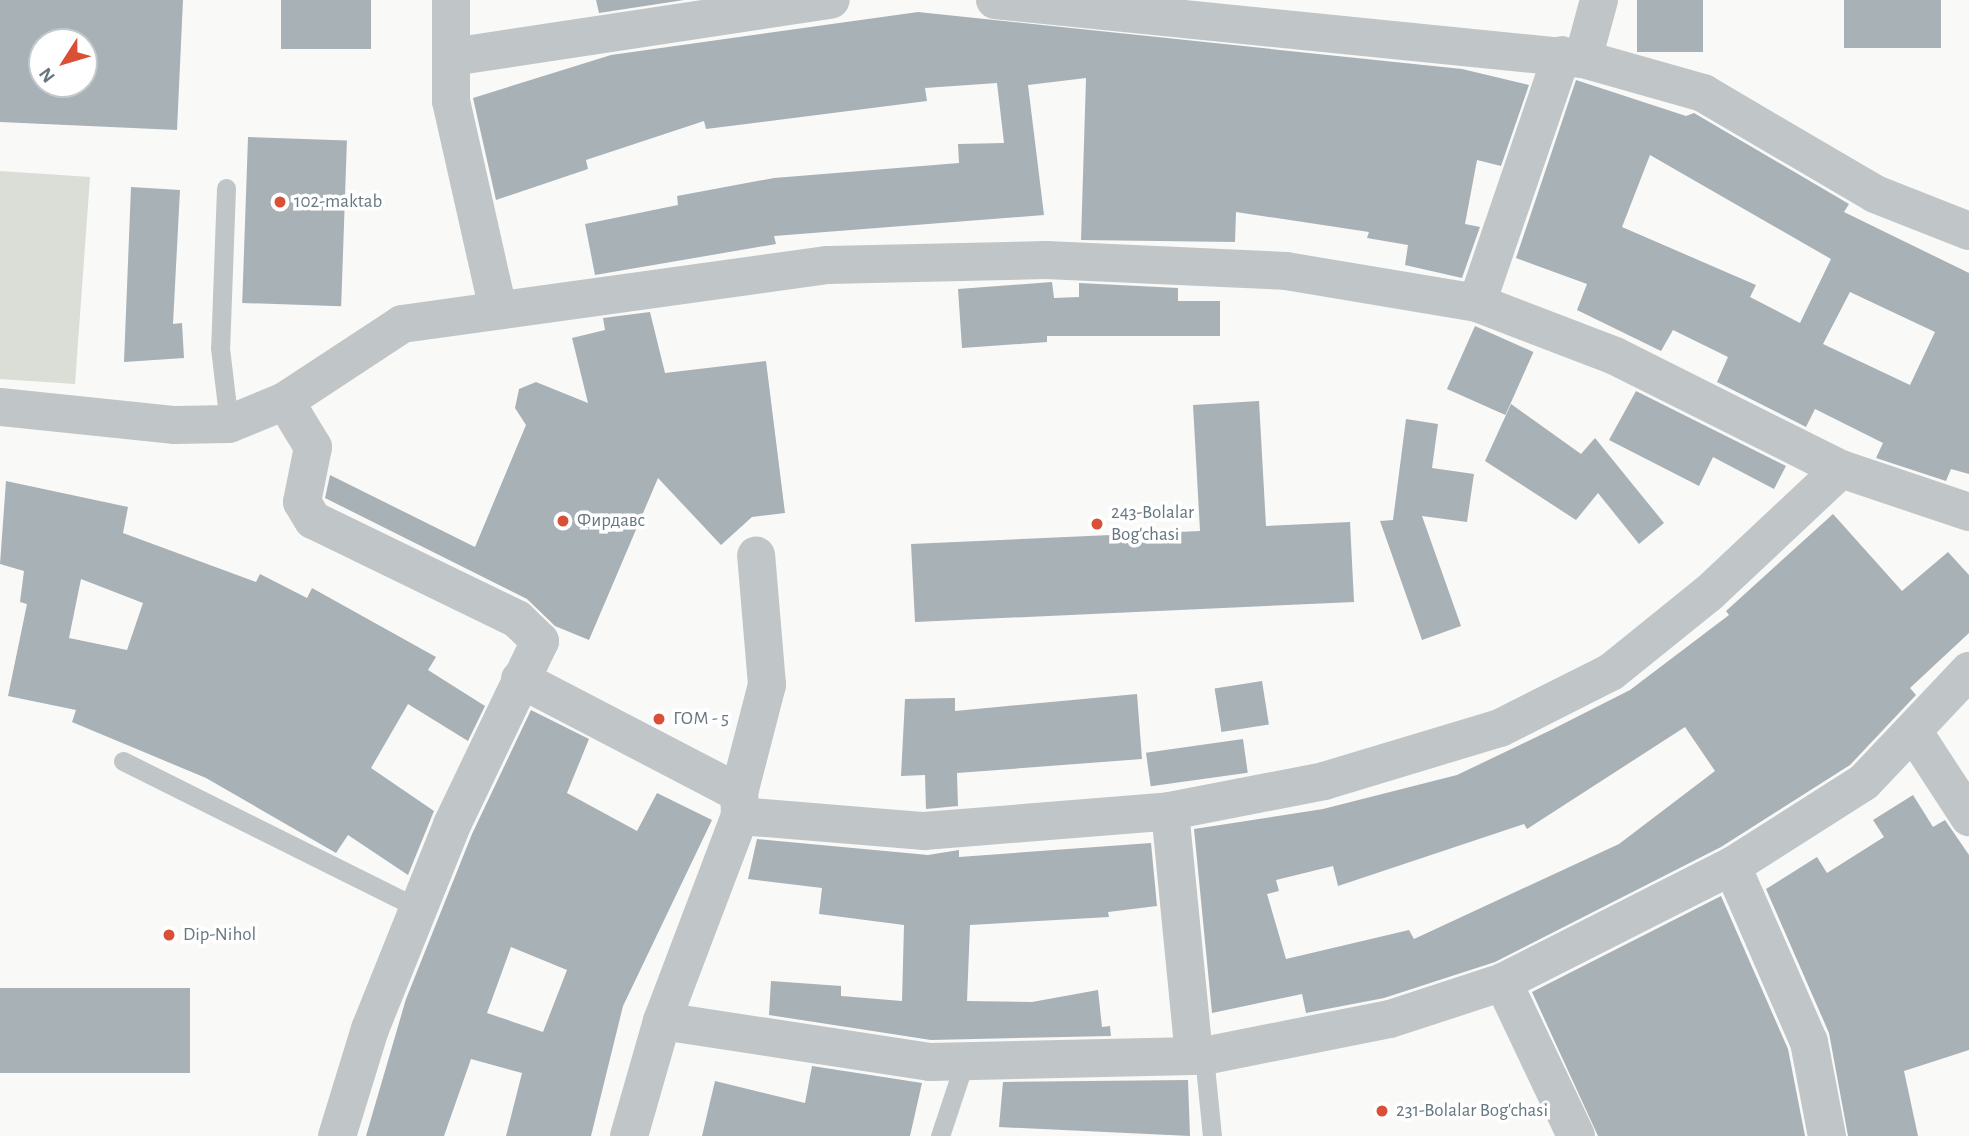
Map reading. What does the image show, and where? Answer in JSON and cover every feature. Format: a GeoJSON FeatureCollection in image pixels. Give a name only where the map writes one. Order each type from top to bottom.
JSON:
{"type":"FeatureCollection","features":[{"type":"Feature","properties":{"kind":"street"},"geometry":{"type":"LineString","coordinates":[[451,0],[451,101],[498,310]]}},
{"type":"Feature","properties":{"kind":"street"},"geometry":{"type":"LineString","coordinates":[[452,57],[688,9],[831,0]]}},
{"type":"Feature","properties":{"kind":"street"},"geometry":{"type":"LineString","coordinates":[[995,0],[1572,57],[1703,93],[1875,194],[1969,230]]}},
{"type":"Feature","properties":{"kind":"street"},"geometry":{"type":"LineString","coordinates":[[1477,303],[1572,57],[1598,0]]}},
{"type":"Feature","properties":{"kind":"street"},"geometry":{"type":"LineString","coordinates":[[0,407],[175,425],[229,424],[285,401],[402,324],[828,265],[1046,260],[1286,271],[1477,303],[1615,356],[1841,469],[1969,512]]}},
{"type":"Feature","properties":{"kind":"street"},"geometry":{"type":"LineString","coordinates":[[285,401],[313,447],[302,502],[313,520],[535,632],[537,653],[520,679],[418,908],[370,1029],[337,1136]]}},
{"type":"Feature","properties":{"kind":"street"},"geometry":{"type":"LineString","coordinates":[[520,679],[740,805],[924,831],[1170,811],[1324,781],[1500,728],[1611,672],[1709,593],[1841,469]]}},
{"type":"Feature","properties":{"kind":"street"},"geometry":{"type":"LineString","coordinates":[[629,1136],[662,1021],[740,805],[767,685],[756,555]]}},
{"type":"Feature","properties":{"kind":"street"},"geometry":{"type":"LineString","coordinates":[[662,1021],[930,1062],[1199,1055],[1390,1019],[1503,982],[1732,866],[1864,782],[1969,670]]}},
{"type":"Feature","properties":{"kind":"street"},"geometry":{"type":"LineString","coordinates":[[1913,731],[1968,813]]}},
{"type":"Feature","properties":{"kind":"street"},"geometry":{"type":"LineString","coordinates":[[1170,811],[1199,1055]]}},
{"type":"Feature","properties":{"kind":"street"},"geometry":{"type":"LineString","coordinates":[[1732,866],[1809,1042],[1827,1136]]}},
{"type":"Feature","properties":{"kind":"street"},"geometry":{"type":"LineString","coordinates":[[1503,982],[1576,1136]]}},
{"type":"Feature","properties":{"kind":"lane"},"geometry":{"type":"LineString","coordinates":[[226,188],[220,348],[229,424]]}},
{"type":"Feature","properties":{"kind":"lane"},"geometry":{"type":"LineString","coordinates":[[123,761],[234,810],[418,908]]}},
{"type":"Feature","properties":{"kind":"lane"},"geometry":{"type":"LineString","coordinates":[[1199,1055],[1212,1136]]}},
{"type":"Feature","properties":{"kind":"lane"},"geometry":{"type":"LineString","coordinates":[[940,1136],[965,1061]]}},
{"type":"Feature","properties":{"kind":"shaded area"},"geometry":{"type":"Polygon","coordinates":[[[0,171],[90,177],[75,384],[0,379],[0,171]]]}},
{"type":"Feature","properties":{"kind":"building"},"geometry":{"type":"Polygon","coordinates":[[[0,0],[183,0],[177,130],[0,122],[0,0]]]}},
{"type":"Feature","properties":{"kind":"building"},"geometry":{"type":"Polygon","coordinates":[[[281,0],[371,0],[371,49],[281,49],[281,0]]]}},
{"type":"Feature","properties":{"kind":"building"},"geometry":{"type":"Polygon","coordinates":[[[596,0],[684,0],[599,13],[596,0]]]}},
{"type":"Feature","properties":{"kind":"building"},"geometry":{"type":"Polygon","coordinates":[[[1637,0],[1703,0],[1703,52],[1637,52],[1637,0]]]}},
{"type":"Feature","properties":{"kind":"building"},"geometry":{"type":"Polygon","coordinates":[[[1844,0],[1941,0],[1941,48],[1844,48],[1844,0]]]}},
{"type":"Feature","properties":{"kind":"building"},"geometry":{"type":"Polygon","coordinates":[[[918,12],[1462,69],[1529,85],[1501,166],[1477,160],[1465,224],[1480,227],[1462,278],[1405,265],[1408,245],[1367,238],[1369,232],[1236,212],[1235,242],[1081,240],[1086,78],[1028,85],[1044,215],[774,236],[776,244],[595,275],[585,224],[678,205],[677,196],[774,178],[959,163],[958,144],[1004,143],[997,83],[925,88],[927,101],[706,129],[704,121],[586,160],[588,169],[496,200],[473,98],[611,55],[918,12]]]}},
{"type":"Feature","properties":{"kind":"building"},"geometry":{"type":"Polygon","coordinates":[[[1576,80],[1686,116],[1694,113],[1849,204],[1844,212],[1969,273],[1969,474],[1951,469],[1946,481],[1876,458],[1883,443],[1815,409],[1806,427],[1717,382],[1728,357],[1673,330],[1661,351],[1577,310],[1587,284],[1516,258],[1576,80]],[[1650,155],[1622,227],[1756,285],[1750,297],[1800,323],[1831,259],[1650,155]],[[1850,292],[1823,344],[1910,385],[1935,332],[1850,292]]]}},
{"type":"Feature","properties":{"kind":"building"},"geometry":{"type":"Polygon","coordinates":[[[248,137],[347,140],[341,306],[242,303],[248,137]]]}},
{"type":"Feature","properties":{"kind":"building"},"geometry":{"type":"Polygon","coordinates":[[[131,187],[180,190],[173,324],[182,323],[184,358],[124,362],[131,187]]]}},
{"type":"Feature","properties":{"kind":"building"},"geometry":{"type":"Polygon","coordinates":[[[1052,282],[1054,298],[1079,297],[1079,283],[1178,288],[1178,301],[1220,301],[1220,336],[1047,336],[1047,342],[962,348],[958,289],[1052,282]]]}},
{"type":"Feature","properties":{"kind":"building"},"geometry":{"type":"Polygon","coordinates":[[[650,312],[665,373],[766,361],[785,513],[752,517],[721,545],[658,478],[589,640],[555,626],[527,599],[325,498],[330,475],[475,547],[526,425],[515,408],[519,389],[536,382],[588,403],[572,338],[605,330],[603,318],[650,312]]]}},
{"type":"Feature","properties":{"kind":"building"},"geometry":{"type":"Polygon","coordinates":[[[1475,326],[1533,352],[1505,415],[1447,389],[1475,326]]]}},
{"type":"Feature","properties":{"kind":"building"},"geometry":{"type":"Polygon","coordinates":[[[1636,391],[1786,466],[1774,489],[1713,457],[1699,486],[1609,440],[1636,391]]]}},
{"type":"Feature","properties":{"kind":"building"},"geometry":{"type":"Polygon","coordinates":[[[1259,401],[1266,526],[1350,522],[1354,602],[915,622],[911,544],[1200,531],[1193,405],[1259,401]]]}},
{"type":"Feature","properties":{"kind":"building"},"geometry":{"type":"Polygon","coordinates":[[[1511,404],[1581,454],[1595,438],[1664,523],[1639,544],[1598,493],[1576,520],[1485,461],[1511,404]]]}},
{"type":"Feature","properties":{"kind":"building"},"geometry":{"type":"Polygon","coordinates":[[[1406,419],[1438,424],[1432,468],[1474,474],[1467,522],[1422,516],[1461,626],[1422,640],[1380,521],[1393,520],[1406,419]]]}},
{"type":"Feature","properties":{"kind":"building"},"geometry":{"type":"Polygon","coordinates":[[[6,481],[128,507],[123,533],[256,582],[260,574],[307,598],[312,588],[436,657],[428,670],[485,706],[468,741],[408,704],[371,768],[434,811],[408,875],[348,835],[336,853],[206,778],[72,722],[76,710],[8,696],[27,604],[20,602],[24,571],[0,564],[6,481]],[[81,579],[69,638],[127,650],[143,603],[81,579]]]}},
{"type":"Feature","properties":{"kind":"building"},"geometry":{"type":"Polygon","coordinates":[[[1833,514],[1902,591],[1948,552],[1969,575],[1969,633],[1910,688],[1916,695],[1850,765],[1721,847],[1495,962],[1384,998],[1306,1013],[1302,994],[1212,1013],[1194,829],[1323,809],[1457,775],[1630,690],[1729,615],[1726,611],[1833,514]],[[1685,727],[1527,829],[1524,824],[1338,886],[1333,866],[1276,880],[1279,891],[1267,894],[1286,959],[1409,930],[1414,939],[1619,844],[1715,771],[1685,727]]]}},
{"type":"Feature","properties":{"kind":"building"},"geometry":{"type":"Polygon","coordinates":[[[1262,681],[1269,724],[1221,732],[1215,689],[1262,681]]]}},
{"type":"Feature","properties":{"kind":"building"},"geometry":{"type":"Polygon","coordinates":[[[1137,694],[1142,759],[957,773],[958,806],[926,809],[925,775],[901,776],[905,699],[955,698],[955,711],[1137,694]]]}},
{"type":"Feature","properties":{"kind":"building"},"geometry":{"type":"Polygon","coordinates":[[[531,710],[589,739],[567,793],[637,831],[657,793],[712,820],[623,1006],[591,1136],[506,1136],[522,1073],[471,1059],[444,1136],[366,1136],[406,999],[472,834],[531,710]],[[511,947],[487,1013],[543,1032],[567,970],[511,947]]]}},
{"type":"Feature","properties":{"kind":"building"},"geometry":{"type":"Polygon","coordinates":[[[1243,739],[1248,773],[1151,786],[1146,753],[1243,739]]]}},
{"type":"Feature","properties":{"kind":"building"},"geometry":{"type":"Polygon","coordinates":[[[1913,795],[1933,827],[1945,820],[1969,855],[1969,1050],[1904,1071],[1918,1136],[1848,1136],[1829,1033],[1766,889],[1817,857],[1827,873],[1884,837],[1873,820],[1913,795]]]}},
{"type":"Feature","properties":{"kind":"building"},"geometry":{"type":"Polygon","coordinates":[[[757,839],[928,855],[959,850],[959,857],[1151,843],[1157,906],[1108,912],[1109,917],[970,925],[967,1001],[1032,1002],[1098,990],[1102,1027],[1110,1026],[1111,1036],[931,1040],[769,1015],[771,981],[841,986],[841,996],[902,1001],[904,925],[819,914],[822,888],[748,879],[757,839]]]}},
{"type":"Feature","properties":{"kind":"building"},"geometry":{"type":"Polygon","coordinates":[[[1721,896],[1788,1049],[1805,1136],[1598,1136],[1532,992],[1721,896]]]}},
{"type":"Feature","properties":{"kind":"building"},"geometry":{"type":"Polygon","coordinates":[[[0,988],[190,988],[190,1073],[0,1073],[0,988]]]}},
{"type":"Feature","properties":{"kind":"building"},"geometry":{"type":"Polygon","coordinates":[[[812,1066],[922,1083],[910,1136],[702,1136],[715,1081],[805,1103],[812,1066]]]}},
{"type":"Feature","properties":{"kind":"building"},"geometry":{"type":"Polygon","coordinates":[[[1188,1080],[1190,1136],[999,1127],[1003,1082],[1188,1080]]]}},
{"type":"Feature","properties":{"kind":"place","name":"102-maktab"},"geometry":{"type":"Point","coordinates":[280,202]}},
{"type":"Feature","properties":{"kind":"place","name":"Фирдавс"},"geometry":{"type":"Point","coordinates":[563,521]}},
{"type":"Feature","properties":{"kind":"place","name":"243-Bolalar Bog'chasi"},"geometry":{"type":"Point","coordinates":[1097,524]}},
{"type":"Feature","properties":{"kind":"place","name":"ГОМ - 5"},"geometry":{"type":"Point","coordinates":[659,719]}},
{"type":"Feature","properties":{"kind":"place","name":"Dip-Nihol"},"geometry":{"type":"Point","coordinates":[169,935]}},
{"type":"Feature","properties":{"kind":"place","name":"231-Bolalar Bog'chasi"},"geometry":{"type":"Point","coordinates":[1382,1111]}}]}
